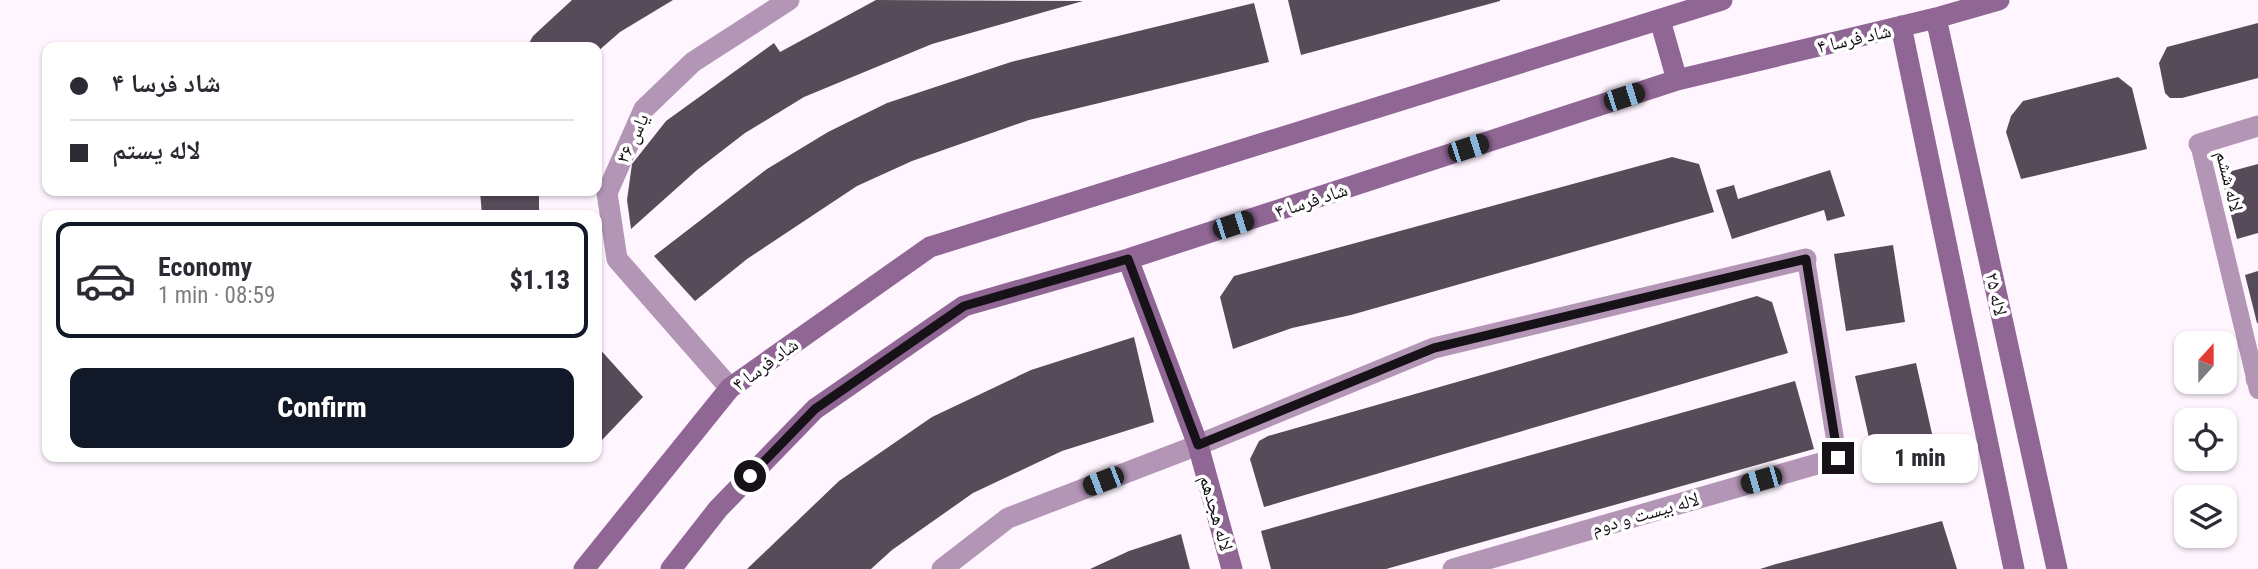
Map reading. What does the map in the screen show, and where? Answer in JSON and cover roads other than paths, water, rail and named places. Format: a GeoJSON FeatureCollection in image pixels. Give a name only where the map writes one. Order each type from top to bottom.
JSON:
{"type":"FeatureCollection","features":[{"type":"Feature","properties":{"kind":"street","name":"یاس ۳۶"},"geometry":{"type":"LineString","coordinates":[[730,388],[617,259],[607,193],[644,109],[693,62],[789,0]]}},
{"type":"Feature","properties":{"kind":"street","name":"شاد فرسا ۴"},"geometry":{"type":"LineString","coordinates":[[584,569],[730,388],[930,247],[1722,0]]}},
{"type":"Feature","properties":{"kind":"street","name":"شاد فرسا ۴"},"geometry":{"type":"LineString","coordinates":[[671,569],[718,509],[815,409],[964,306],[1128,259],[1676,80],[1936,18],[1999,0]]}},
{"type":"Feature","properties":{"kind":"street","name":"لاله ۲۵"},"geometry":{"type":"LineString","coordinates":[[1936,18],[2057,569]]}},
{"type":"Feature","properties":{"kind":"street"},"geometry":{"type":"LineString","coordinates":[[1660,20],[1676,80]]}},
{"type":"Feature","properties":{"kind":"street","name":"لاله ۲۵"},"geometry":{"type":"LineString","coordinates":[[1902,26],[2014,569]]}},
{"type":"Feature","properties":{"kind":"street"},"geometry":{"type":"LineString","coordinates":[[2199,144],[2258,125]]}},
{"type":"Feature","properties":{"kind":"street","name":"لاله هجدهم"},"geometry":{"type":"LineString","coordinates":[[1128,259],[1198,445],[1233,569]]}},
{"type":"Feature","properties":{"kind":"street"},"geometry":{"type":"LineString","coordinates":[[942,569],[1008,518],[1198,445],[1434,348],[1806,259]]}},
{"type":"Feature","properties":{"kind":"street","name":"لاله بیست و دوم"},"geometry":{"type":"LineString","coordinates":[[1453,569],[1838,458]]}},
{"type":"Feature","properties":{"kind":"lane","name":"لاله ششم"},"geometry":{"type":"LineString","coordinates":[[2199,144],[2257,383]]}},
{"type":"Feature","properties":{"kind":"lane"},"geometry":{"type":"LineString","coordinates":[[1806,259],[1838,458]]}}]}
